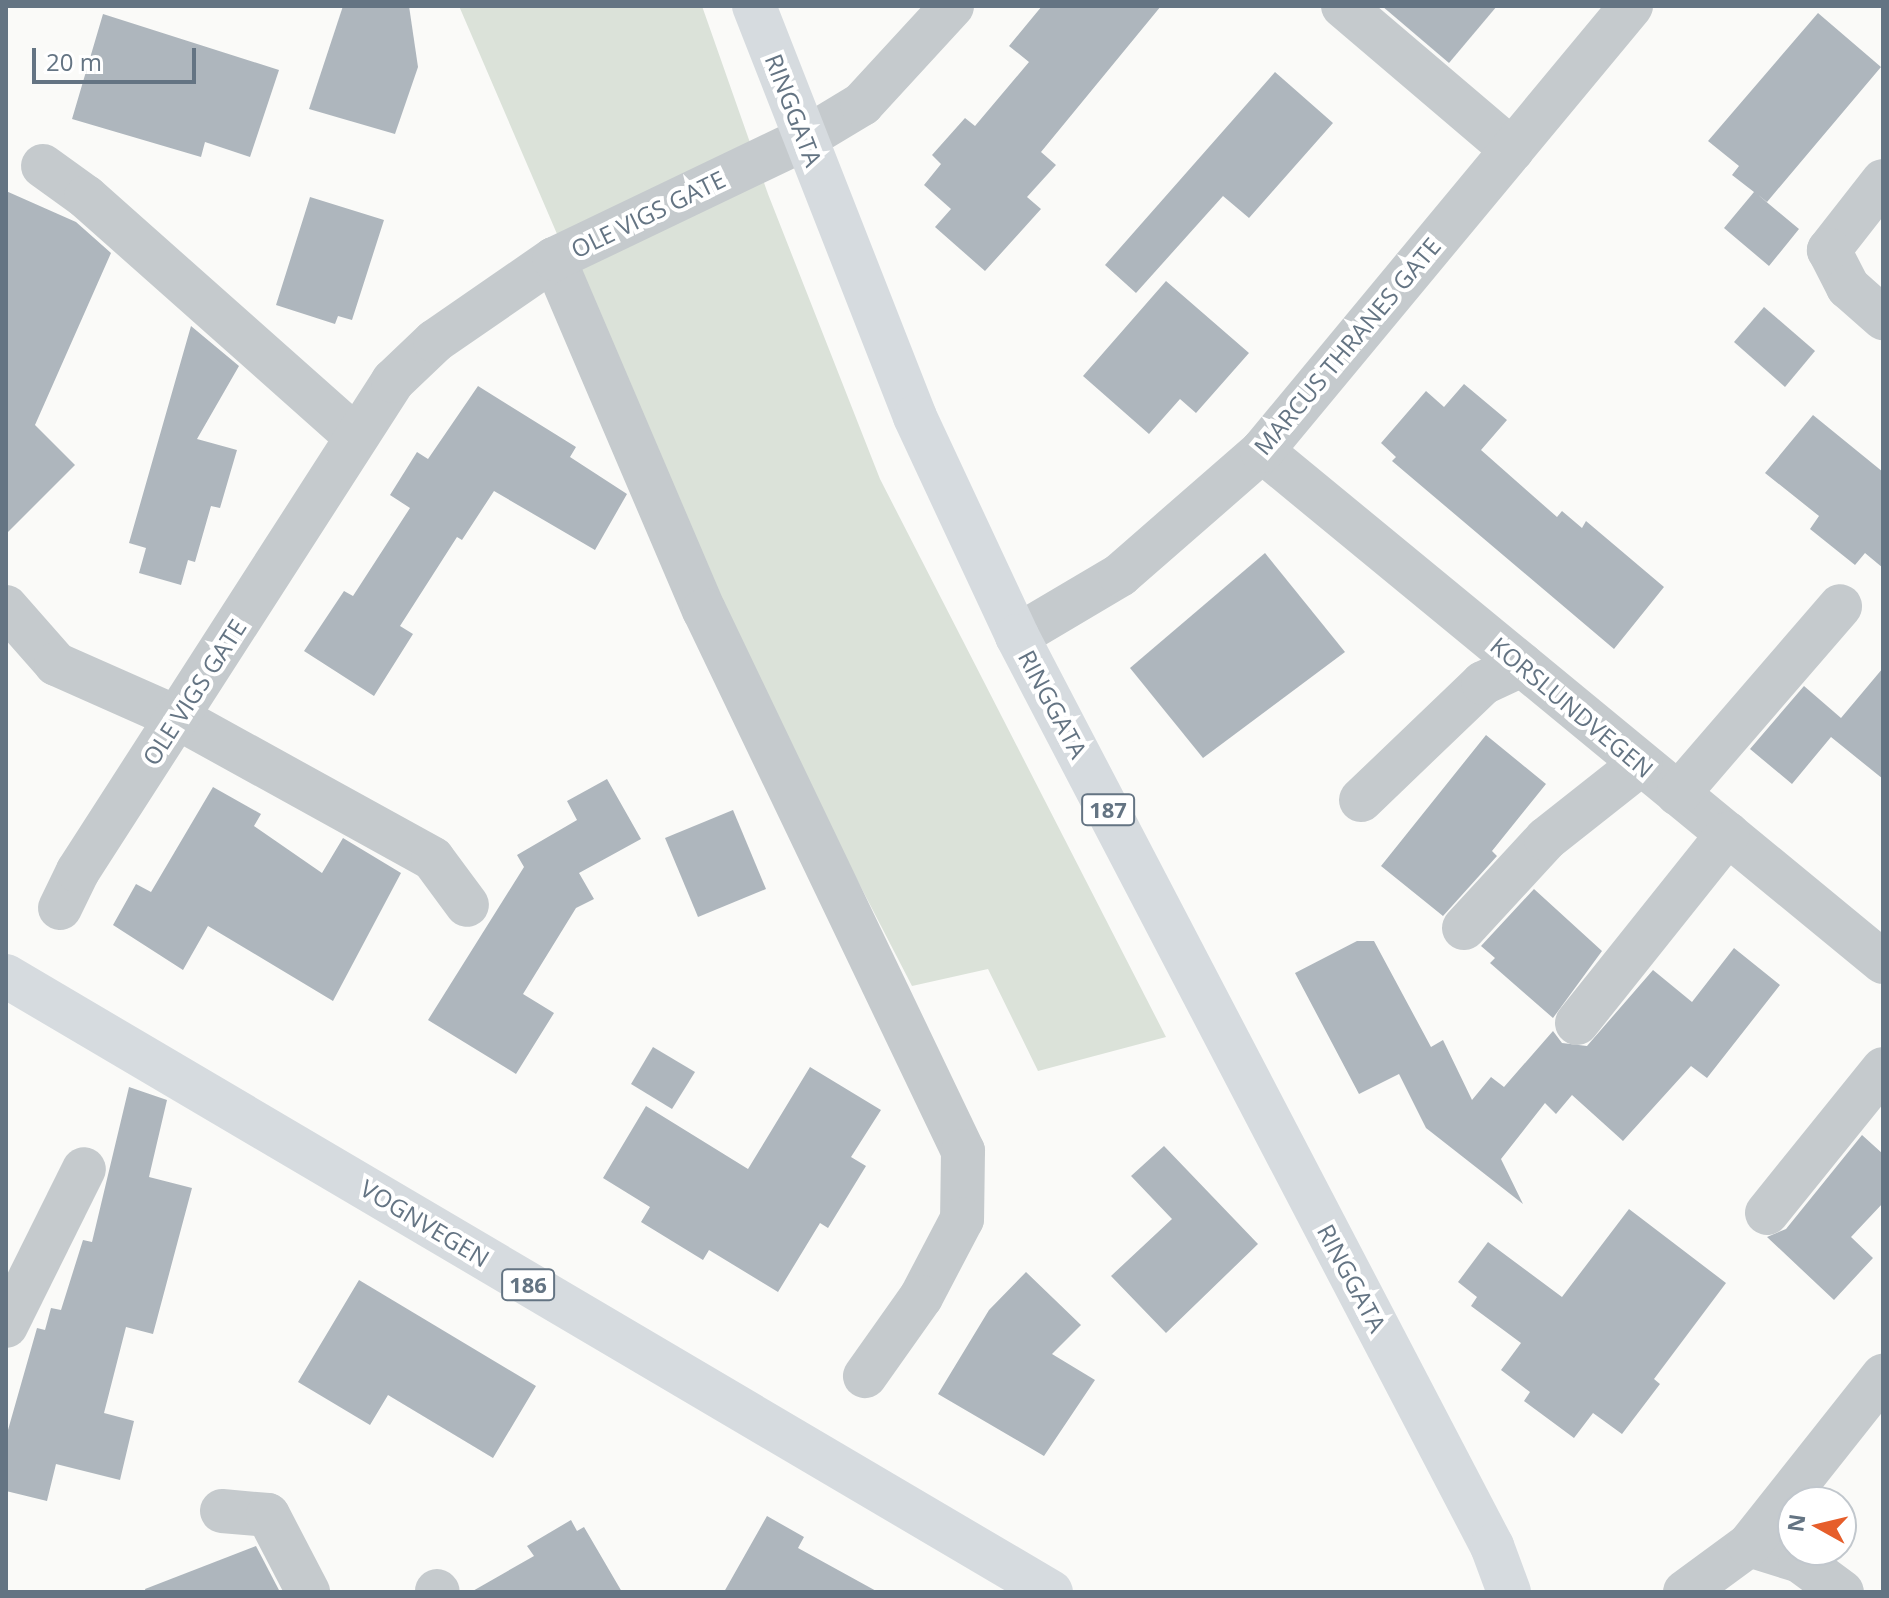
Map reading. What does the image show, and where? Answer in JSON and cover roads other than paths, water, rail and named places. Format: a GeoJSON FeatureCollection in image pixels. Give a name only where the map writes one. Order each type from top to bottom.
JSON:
{"type":"FeatureCollection","features":[{"type":"Feature","properties":{"kind":"main road","name":"RINGGATA"},"geometry":{"type":"LineString","coordinates":[[754,6],[915,417],[1017,636],[1492,1546],[1509,1592]]}},
{"type":"Feature","properties":{"kind":"main road","name":"VOGNVEGEN"},"geometry":{"type":"LineString","coordinates":[[6,976],[1051,1592]]}},
{"type":"Feature","properties":{"kind":"street","name":"OLE VIGS GATE"},"geometry":{"type":"LineString","coordinates":[[60,908],[78,871],[393,381],[435,341],[554,259],[804,139],[862,104],[952,6]]}},
{"type":"Feature","properties":{"kind":"street"},"geometry":{"type":"LineString","coordinates":[[1343,6],[1512,150]]}},
{"type":"Feature","properties":{"kind":"street","name":"MARCUS THRANES GATE"},"geometry":{"type":"LineString","coordinates":[[1017,636],[1120,575],[1262,451],[1631,6]]}},
{"type":"Feature","properties":{"kind":"street"},"geometry":{"type":"LineString","coordinates":[[43,166],[109,217],[356,437]]}},
{"type":"Feature","properties":{"kind":"street"},"geometry":{"type":"LineString","coordinates":[[1883,181],[1829,250],[1848,287],[1883,318]]}},
{"type":"Feature","properties":{"kind":"street"},"geometry":{"type":"LineString","coordinates":[[554,259],[704,610],[963,1151],[962,1219],[921,1297],[865,1376]]}},
{"type":"Feature","properties":{"kind":"street","name":"KORSLUNDVEGEN"},"geometry":{"type":"LineString","coordinates":[[1262,451],[1678,794],[1879,951]]}},
{"type":"Feature","properties":{"kind":"street"},"geometry":{"type":"LineString","coordinates":[[1678,794],[1840,606]]}},
{"type":"Feature","properties":{"kind":"street"},"geometry":{"type":"LineString","coordinates":[[6,607],[56,664],[178,718],[433,859],[467,905]]}},
{"type":"Feature","properties":{"kind":"street"},"geometry":{"type":"LineString","coordinates":[[1361,800],[1483,683],[1522,665]]}},
{"type":"Feature","properties":{"kind":"street"},"geometry":{"type":"LineString","coordinates":[[1464,928],[1546,839],[1641,764]]}},
{"type":"Feature","properties":{"kind":"street"},"geometry":{"type":"LineString","coordinates":[[1577,1023],[1728,834]]}},
{"type":"Feature","properties":{"kind":"street"},"geometry":{"type":"LineString","coordinates":[[1767,1213],[1883,1069]]}},
{"type":"Feature","properties":{"kind":"street"},"geometry":{"type":"LineString","coordinates":[[6,1326],[84,1169]]}},
{"type":"Feature","properties":{"kind":"street"},"geometry":{"type":"LineString","coordinates":[[1685,1592],[1749,1545],[1883,1376]]}},
{"type":"Feature","properties":{"kind":"street"},"geometry":{"type":"LineString","coordinates":[[222,1511],[268,1515],[308,1592]]}},
{"type":"Feature","properties":{"kind":"street"},"geometry":{"type":"LineString","coordinates":[[1749,1545],[1800,1561],[1842,1592]]}}]}
